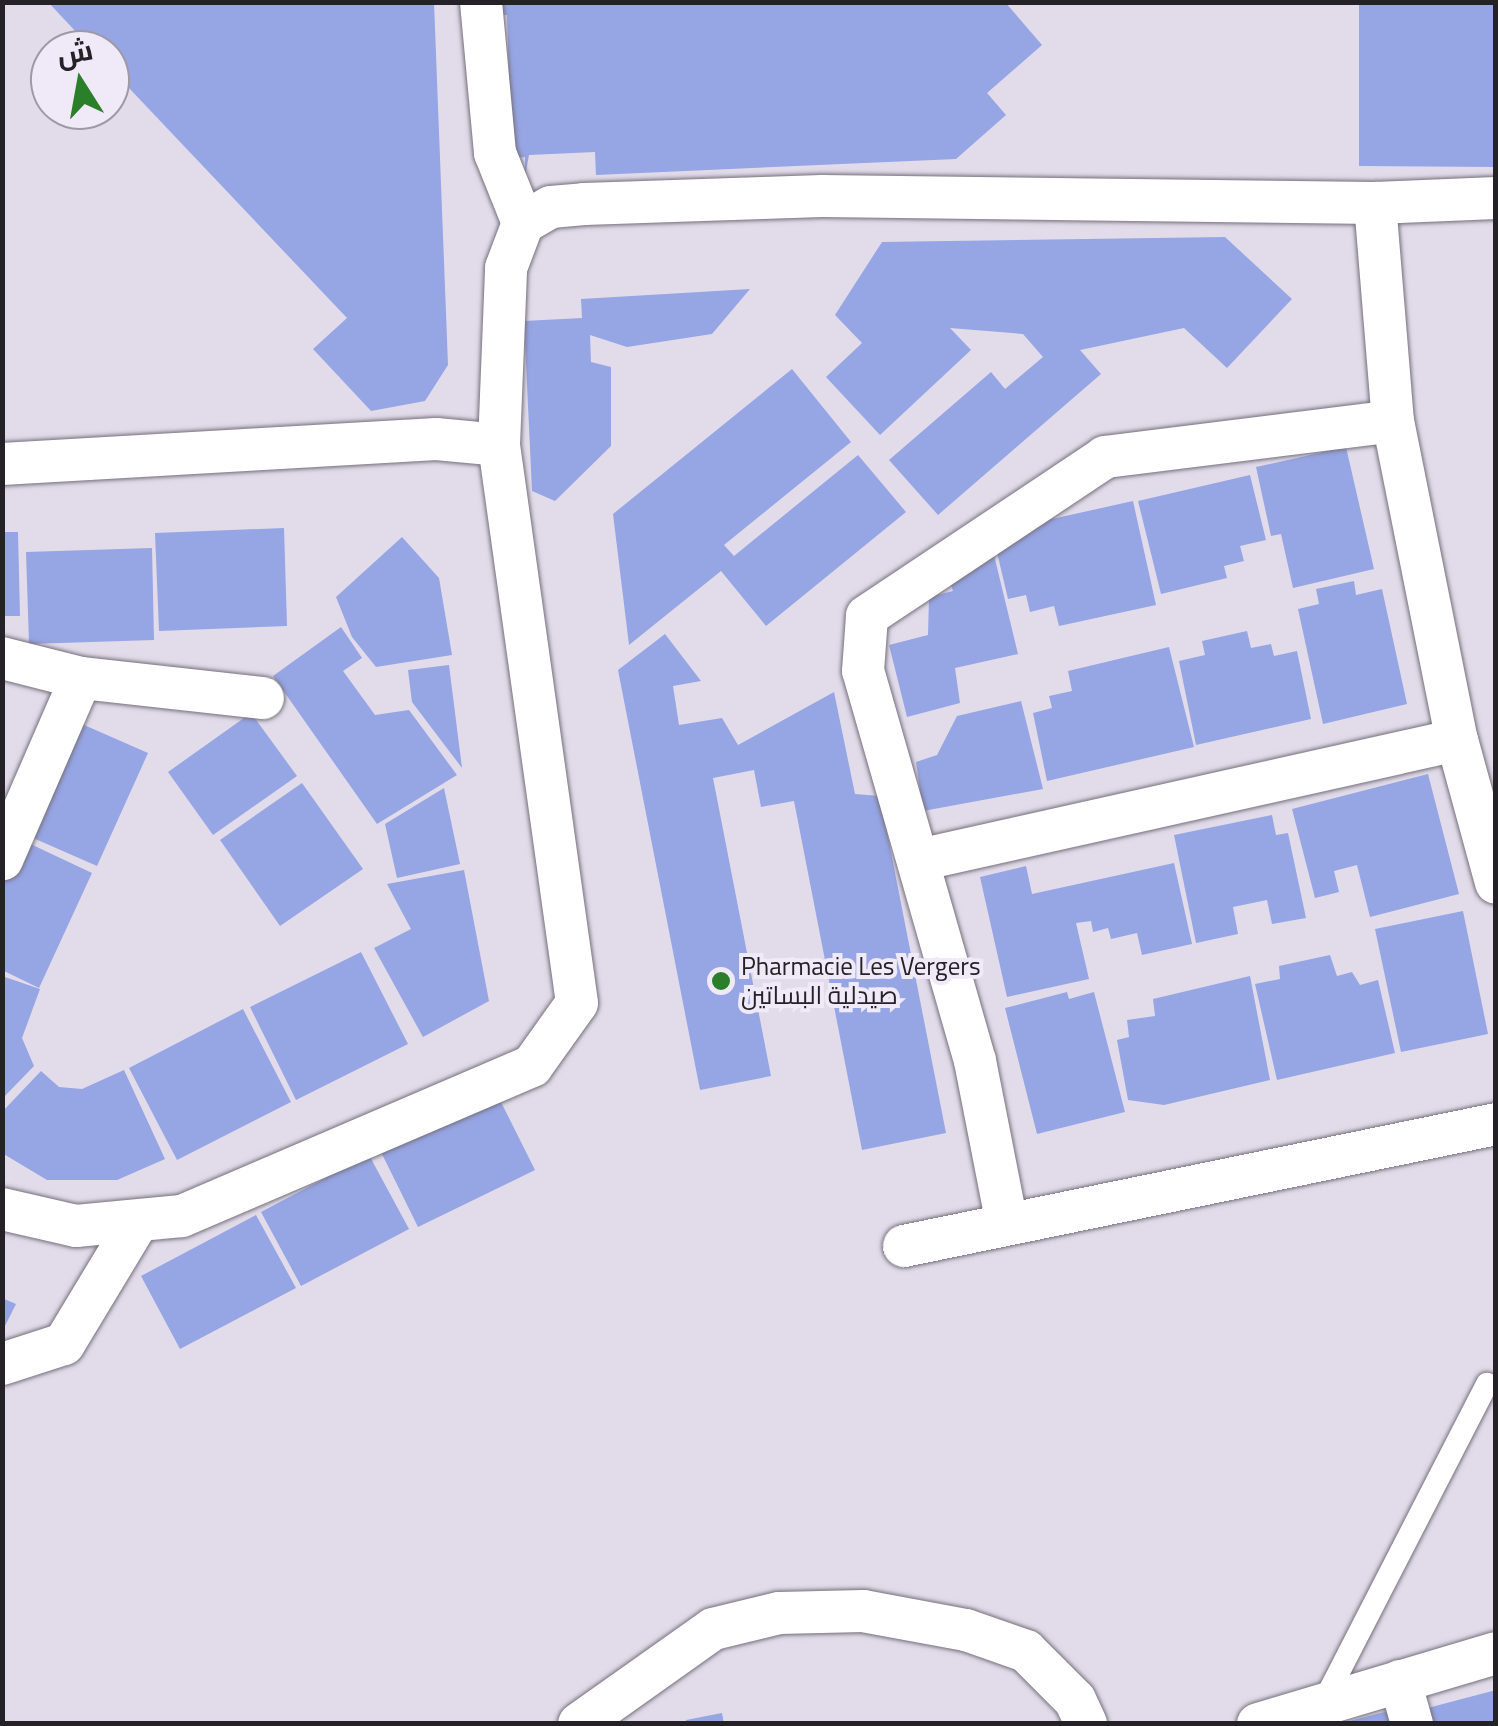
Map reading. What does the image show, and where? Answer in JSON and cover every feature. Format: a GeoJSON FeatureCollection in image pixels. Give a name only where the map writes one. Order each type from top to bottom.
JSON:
{"type":"FeatureCollection","features":[{"type":"Feature","properties":{"kind":"street"},"geometry":{"type":"LineString","coordinates":[[481,2],[495,153],[523,223]]}},
{"type":"Feature","properties":{"kind":"street"},"geometry":{"type":"LineString","coordinates":[[2,1173],[16,1212],[76,1226],[137,1223],[233,1197],[532,1066],[577,1003],[499,445],[506,268],[523,223],[551,208],[584,204],[822,196],[1376,203],[1496,198]]}},
{"type":"Feature","properties":{"kind":"street"},"geometry":{"type":"LineString","coordinates":[[1376,203],[1393,420],[1457,740],[1496,883]]}},
{"type":"Feature","properties":{"kind":"street"},"geometry":{"type":"LineString","coordinates":[[1007,1224],[975,1061],[863,671],[867,616],[1105,457],[1393,420]]}},
{"type":"Feature","properties":{"kind":"street"},"geometry":{"type":"LineString","coordinates":[[2,464],[436,439],[499,445]]}},
{"type":"Feature","properties":{"kind":"street"},"geometry":{"type":"LineString","coordinates":[[2,658],[82,678],[262,698]]}},
{"type":"Feature","properties":{"kind":"street"},"geometry":{"type":"LineString","coordinates":[[2,860],[82,678]]}},
{"type":"Feature","properties":{"kind":"street"},"geometry":{"type":"LineString","coordinates":[[918,860],[1457,740]]}},
{"type":"Feature","properties":{"kind":"street"},"geometry":{"type":"LineString","coordinates":[[904,1246],[1496,1124]]}},
{"type":"Feature","properties":{"kind":"street"},"geometry":{"type":"LineString","coordinates":[[2,1364],[64,1344],[137,1223]]}},
{"type":"Feature","properties":{"kind":"street"},"geometry":{"type":"LineString","coordinates":[[579,1724],[712,1629],[778,1613],[863,1611],[966,1630],[1026,1651],[1075,1700],[1086,1724]]}},
{"type":"Feature","properties":{"kind":"street"},"geometry":{"type":"LineString","coordinates":[[1264,1722],[1496,1653]]}},
{"type":"Feature","properties":{"kind":"street"},"geometry":{"type":"LineString","coordinates":[[1400,1681],[1412,1724]]}},
{"type":"Feature","properties":{"kind":"lane"},"geometry":{"type":"LineString","coordinates":[[1324,1703],[1487,1384]]}},
{"type":"Feature","properties":{"kind":"building"},"geometry":{"type":"Polygon","coordinates":[[[48,2],[434,2],[448,365],[425,401],[371,411],[313,349],[347,318],[130,89],[130,30],[74,30],[48,2]]]}},
{"type":"Feature","properties":{"kind":"building"},"geometry":{"type":"Polygon","coordinates":[[[498,2],[1005,2],[1042,45],[987,93],[1006,115],[956,159],[596,175],[595,152],[529,155],[525,177],[525,157],[516,158],[511,141],[507,15],[498,15],[498,2]]]}},
{"type":"Feature","properties":{"kind":"building"},"geometry":{"type":"Polygon","coordinates":[[[1359,2],[1496,2],[1495,167],[1359,166],[1359,2]]]}},
{"type":"Feature","properties":{"kind":"building"},"geometry":{"type":"Polygon","coordinates":[[[1225,237],[1292,299],[1227,368],[1184,328],[1080,350],[1101,374],[938,515],[889,460],[991,372],[1005,389],[1043,357],[1023,334],[950,328],[971,350],[880,435],[826,377],[862,343],[835,315],[882,242],[1225,237]]]}},
{"type":"Feature","properties":{"kind":"building"},"geometry":{"type":"Polygon","coordinates":[[[750,289],[712,334],[627,347],[590,335],[591,362],[611,367],[611,446],[555,501],[532,491],[524,321],[582,318],[581,299],[750,289]]]}},
{"type":"Feature","properties":{"kind":"building"},"geometry":{"type":"Polygon","coordinates":[[[792,369],[851,442],[724,545],[734,556],[858,455],[906,512],[766,626],[721,571],[629,645],[613,514],[792,369]]]}},
{"type":"Feature","properties":{"kind":"building"},"geometry":{"type":"Polygon","coordinates":[[[1346,447],[1374,569],[1293,588],[1281,534],[1271,536],[1256,467],[1346,447]]]}},
{"type":"Feature","properties":{"kind":"building"},"geometry":{"type":"Polygon","coordinates":[[[1250,475],[1266,540],[1240,546],[1244,561],[1224,566],[1227,578],[1161,594],[1138,501],[1250,475]]]}},
{"type":"Feature","properties":{"kind":"building"},"geometry":{"type":"Polygon","coordinates":[[[1133,501],[1156,605],[1059,626],[1054,606],[1030,612],[1026,595],[1008,599],[996,548],[1025,525],[1133,501]]]}},
{"type":"Feature","properties":{"kind":"building"},"geometry":{"type":"Polygon","coordinates":[[[284,528],[287,626],[159,631],[155,533],[284,528]]]}},
{"type":"Feature","properties":{"kind":"building"},"geometry":{"type":"Polygon","coordinates":[[[2,532],[18,532],[20,616],[2,616],[2,532]]]}},
{"type":"Feature","properties":{"kind":"building"},"geometry":{"type":"Polygon","coordinates":[[[402,537],[439,578],[452,655],[376,667],[352,637],[336,597],[402,537]]]}},
{"type":"Feature","properties":{"kind":"building"},"geometry":{"type":"Polygon","coordinates":[[[152,548],[154,640],[29,644],[26,552],[152,548]]]}},
{"type":"Feature","properties":{"kind":"building"},"geometry":{"type":"Polygon","coordinates":[[[994,555],[1018,654],[955,668],[960,703],[907,717],[889,645],[928,635],[929,597],[953,591],[949,579],[968,574],[965,563],[994,555]]]}},
{"type":"Feature","properties":{"kind":"building"},"geometry":{"type":"Polygon","coordinates":[[[1354,581],[1356,595],[1382,589],[1407,704],[1323,724],[1298,609],[1319,604],[1316,589],[1354,581]]]}},
{"type":"Feature","properties":{"kind":"building"},"geometry":{"type":"Polygon","coordinates":[[[341,627],[362,658],[343,671],[375,715],[409,710],[457,775],[377,824],[273,676],[341,627]]]}},
{"type":"Feature","properties":{"kind":"building"},"geometry":{"type":"Polygon","coordinates":[[[1247,631],[1251,648],[1271,644],[1274,656],[1297,651],[1311,719],[1196,745],[1179,661],[1205,655],[1202,641],[1247,631]]]}},
{"type":"Feature","properties":{"kind":"building"},"geometry":{"type":"Polygon","coordinates":[[[665,634],[701,681],[673,686],[679,725],[722,718],[738,745],[834,692],[855,794],[880,796],[946,1133],[862,1150],[794,801],[761,807],[754,770],[713,778],[771,1076],[700,1090],[618,670],[665,634]]]}},
{"type":"Feature","properties":{"kind":"building"},"geometry":{"type":"Polygon","coordinates":[[[1169,647],[1194,747],[1047,781],[1033,713],[1052,708],[1049,696],[1072,691],[1068,671],[1169,647]]]}},
{"type":"Feature","properties":{"kind":"building"},"geometry":{"type":"Polygon","coordinates":[[[449,665],[462,768],[412,702],[408,670],[449,665]]]}},
{"type":"Feature","properties":{"kind":"building"},"geometry":{"type":"Polygon","coordinates":[[[1021,701],[1043,789],[923,811],[916,762],[937,755],[957,716],[1021,701]]]}},
{"type":"Feature","properties":{"kind":"building"},"geometry":{"type":"Polygon","coordinates":[[[251,713],[297,776],[213,835],[168,772],[251,713]]]}},
{"type":"Feature","properties":{"kind":"building"},"geometry":{"type":"Polygon","coordinates":[[[75,721],[148,753],[97,866],[24,834],[75,721]]]}},
{"type":"Feature","properties":{"kind":"building"},"geometry":{"type":"Polygon","coordinates":[[[1428,774],[1459,894],[1370,917],[1357,865],[1334,871],[1339,892],[1315,898],[1292,809],[1428,774]]]}},
{"type":"Feature","properties":{"kind":"building"},"geometry":{"type":"Polygon","coordinates":[[[302,783],[363,869],[280,926],[220,840],[302,783]]]}},
{"type":"Feature","properties":{"kind":"building"},"geometry":{"type":"Polygon","coordinates":[[[444,788],[460,864],[397,878],[385,824],[444,788]]]}},
{"type":"Feature","properties":{"kind":"building"},"geometry":{"type":"Polygon","coordinates":[[[1272,815],[1276,835],[1288,833],[1306,918],[1272,924],[1267,900],[1233,907],[1238,934],[1196,943],[1174,835],[1272,815]]]}},
{"type":"Feature","properties":{"kind":"building"},"geometry":{"type":"Polygon","coordinates":[[[22,840],[92,873],[39,988],[2,970],[2,882],[22,840]]]}},
{"type":"Feature","properties":{"kind":"building"},"geometry":{"type":"Polygon","coordinates":[[[1174,863],[1192,944],[1142,955],[1137,933],[1111,939],[1108,928],[1093,932],[1091,921],[1076,923],[1089,979],[1007,997],[980,877],[1026,866],[1032,894],[1174,863]]]}},
{"type":"Feature","properties":{"kind":"building"},"geometry":{"type":"Polygon","coordinates":[[[464,870],[489,1001],[423,1037],[374,948],[411,929],[387,884],[464,870]]]}},
{"type":"Feature","properties":{"kind":"building"},"geometry":{"type":"Polygon","coordinates":[[[1463,911],[1488,1034],[1401,1052],[1375,929],[1463,911]]]}},
{"type":"Feature","properties":{"kind":"building"},"geometry":{"type":"Polygon","coordinates":[[[361,952],[408,1044],[296,1100],[250,1007],[361,952]]]}},
{"type":"Feature","properties":{"kind":"building"},"geometry":{"type":"Polygon","coordinates":[[[1330,955],[1337,976],[1352,972],[1360,985],[1378,980],[1395,1053],[1277,1080],[1255,984],[1280,979],[1279,966],[1330,955]]]}},
{"type":"Feature","properties":{"kind":"building"},"geometry":{"type":"Polygon","coordinates":[[[2,976],[40,989],[22,1038],[34,1066],[2,1099],[2,976]]]}},
{"type":"Feature","properties":{"kind":"building"},"geometry":{"type":"Polygon","coordinates":[[[1250,976],[1270,1080],[1164,1105],[1128,1100],[1117,1040],[1129,1037],[1127,1020],[1155,1016],[1153,999],[1250,976]]]}},
{"type":"Feature","properties":{"kind":"building"},"geometry":{"type":"Polygon","coordinates":[[[1067,992],[1069,999],[1094,992],[1125,1112],[1037,1134],[1005,1008],[1067,992]]]}},
{"type":"Feature","properties":{"kind":"building"},"geometry":{"type":"Polygon","coordinates":[[[243,1009],[291,1102],[177,1160],[129,1068],[243,1009]]]}},
{"type":"Feature","properties":{"kind":"building"},"geometry":{"type":"Polygon","coordinates":[[[124,1070],[165,1159],[117,1180],[47,1180],[2,1153],[2,1112],[41,1071],[59,1087],[82,1089],[124,1070]]]}},
{"type":"Feature","properties":{"kind":"building"},"geometry":{"type":"Polygon","coordinates":[[[498,1096],[535,1170],[418,1227],[381,1152],[498,1096]]]}},
{"type":"Feature","properties":{"kind":"building"},"geometry":{"type":"Polygon","coordinates":[[[369,1155],[409,1229],[301,1286],[261,1212],[369,1155]]]}},
{"type":"Feature","properties":{"kind":"building"},"geometry":{"type":"Polygon","coordinates":[[[256,1215],[296,1288],[180,1349],[141,1276],[256,1215]]]}},
{"type":"Feature","properties":{"kind":"building"},"geometry":{"type":"Polygon","coordinates":[[[2,1298],[16,1304],[2,1332],[2,1298]]]}},
{"type":"Feature","properties":{"kind":"building"},"geometry":{"type":"Polygon","coordinates":[[[1496,1690],[1496,1724],[1428,1724],[1424,1709],[1496,1690]]]}},
{"type":"Feature","properties":{"kind":"building"},"geometry":{"type":"Polygon","coordinates":[[[1400,1708],[1404,1724],[1346,1724],[1346,1722],[1400,1708]]]}},
{"type":"Feature","properties":{"kind":"building"},"geometry":{"type":"Polygon","coordinates":[[[722,1713],[724,1724],[687,1724],[686,1720],[722,1713]]]}},
{"type":"Feature","properties":{"kind":"place","name":"Pharmacie Les Vergers صيدلية البساتين"},"geometry":{"type":"Point","coordinates":[721,981]}}]}
